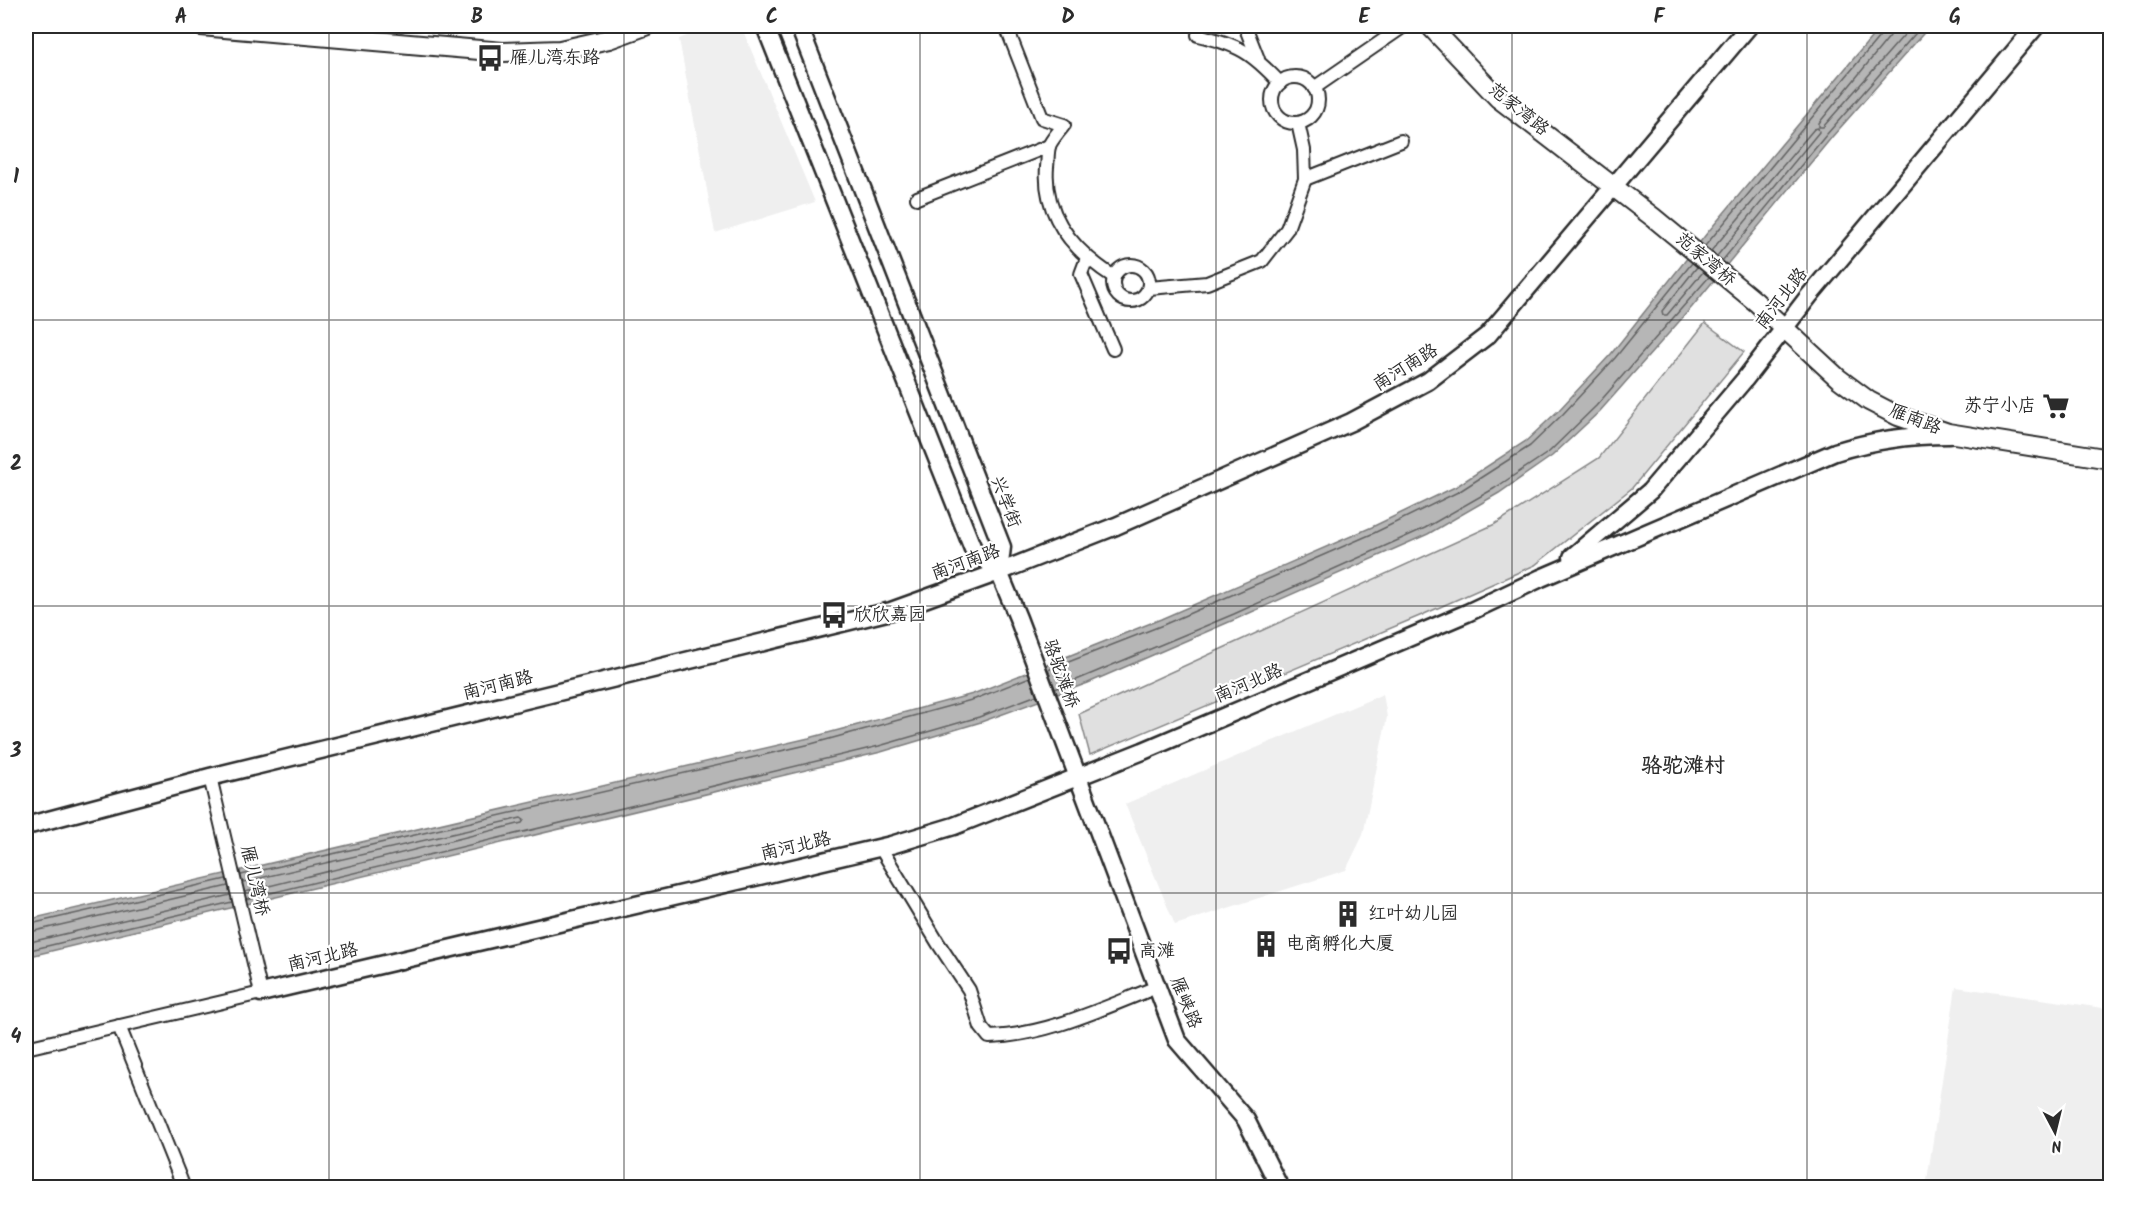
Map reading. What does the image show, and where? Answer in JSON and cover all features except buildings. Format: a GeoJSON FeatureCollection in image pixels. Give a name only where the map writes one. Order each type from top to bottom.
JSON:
{"type":"FeatureCollection","features":[{"type":"Feature","properties":{"kind":"main road"},"geometry":{"type":"LineString","coordinates":[[201,26],[503,52],[560,50],[609,39],[645,26]]}},
{"type":"Feature","properties":{"kind":"main road","name":"范家湾路"},"geometry":{"type":"LineString","coordinates":[[1430,26],[1498,98],[1654,218]]}},
{"type":"Feature","properties":{"kind":"main road","name":"范家湾桥"},"geometry":{"type":"LineString","coordinates":[[1654,218],[1756,302]]}},
{"type":"Feature","properties":{"kind":"main road","name":"雁南路"},"geometry":{"type":"LineString","coordinates":[[1756,302],[1838,378],[1869,401],[1898,416],[1926,427],[1962,435],[2110,459]]}},
{"type":"Feature","properties":{"kind":"street"},"geometry":{"type":"LineString","coordinates":[[765,26],[973,549],[999,572]]}},
{"type":"Feature","properties":{"kind":"street","name":"兴学街"},"geometry":{"type":"LineString","coordinates":[[799,26],[1002,547],[999,572]]}},
{"type":"Feature","properties":{"kind":"street"},"geometry":{"type":"LineString","coordinates":[[1006,26],[1042,118],[1064,125],[1049,146],[1046,179],[1053,211],[1069,240],[1087,258],[1114,277]]}},
{"type":"Feature","properties":{"kind":"street"},"geometry":{"type":"LineString","coordinates":[[1245,26],[1258,59]]}},
{"type":"Feature","properties":{"kind":"street"},"geometry":{"type":"LineString","coordinates":[[1314,88],[1404,26]]}},
{"type":"Feature","properties":{"kind":"street","name":"南河南路"},"geometry":{"type":"LineString","coordinates":[[26,826],[210,777],[891,611],[1116,526],[1351,422],[1428,381],[1488,335],[1749,26]]}},
{"type":"Feature","properties":{"kind":"street","name":"南河北路"},"geometry":{"type":"LineString","coordinates":[[1541,578],[1578,554],[1650,491],[1745,379],[1809,296],[2036,26]]}},
{"type":"Feature","properties":{"kind":"street"},"geometry":{"type":"LineString","coordinates":[[1198,34],[1230,43],[1258,59],[1280,83]]}},
{"type":"Feature","properties":{"kind":"street"},"geometry":{"type":"LineString","coordinates":[[1299,78],[1310,83],[1314,88],[1317,94],[1317,107],[1310,118],[1298,123],[1285,121],[1273,106],[1273,93],[1286,79],[1299,78]]}},
{"type":"Feature","properties":{"kind":"street"},"geometry":{"type":"LineString","coordinates":[[1149,288],[1207,284],[1262,261],[1287,229],[1305,179],[1304,150],[1298,123]]}},
{"type":"Feature","properties":{"kind":"street"},"geometry":{"type":"LineString","coordinates":[[1305,179],[1401,141]]}},
{"type":"Feature","properties":{"kind":"street"},"geometry":{"type":"LineString","coordinates":[[917,198],[1049,146]]}},
{"type":"Feature","properties":{"kind":"street"},"geometry":{"type":"LineString","coordinates":[[1087,258],[1081,274],[1113,350]]}},
{"type":"Feature","properties":{"kind":"street"},"geometry":{"type":"LineString","coordinates":[[1131,264],[1137,265],[1149,277],[1149,288],[1142,297],[1131,301],[1126,300],[1116,293],[1114,277],[1120,268],[1131,264]]}},
{"type":"Feature","properties":{"kind":"street","name":"南河北路"},"geometry":{"type":"LineString","coordinates":[[26,1048],[880,848],[954,826],[1079,777],[1457,617],[1541,578],[1835,452],[1866,442],[1889,438],[1915,435],[1962,435]]}},
{"type":"Feature","properties":{"kind":"street","name":"骆驼滩桥"},"geometry":{"type":"LineString","coordinates":[[999,572],[1079,777]]}},
{"type":"Feature","properties":{"kind":"street","name":"雁儿湾桥"},"geometry":{"type":"LineString","coordinates":[[210,777],[261,993]]}},
{"type":"Feature","properties":{"kind":"street","name":"雁峡路"},"geometry":{"type":"LineString","coordinates":[[1079,777],[1177,1040],[1246,1120],[1280,1188]]}},
{"type":"Feature","properties":{"kind":"street"},"geometry":{"type":"LineString","coordinates":[[880,848],[969,990],[981,1027],[989,1037],[1008,1037],[1060,1024],[1158,987]]}},
{"type":"Feature","properties":{"kind":"street"},"geometry":{"type":"LineString","coordinates":[[119,1026],[184,1188]]}},
{"type":"Feature","properties":{"kind":"shaded area"},"geometry":{"type":"Polygon","coordinates":[[[712,26],[741,26],[815,202],[715,233],[679,39],[712,26]]]}},
{"type":"Feature","properties":{"kind":"shaded area"},"geometry":{"type":"Polygon","coordinates":[[[1705,323],[1744,352],[1632,488],[1535,565],[1090,755],[1079,714],[1495,524],[1599,458],[1705,323]]]}},
{"type":"Feature","properties":{"kind":"shaded area"},"geometry":{"type":"Polygon","coordinates":[[[1383,694],[1387,717],[1363,835],[1346,870],[1175,925],[1125,804],[1383,694]]]}},
{"type":"Feature","properties":{"kind":"shaded area"},"geometry":{"type":"Polygon","coordinates":[[[1956,987],[2110,1009],[2110,1187],[1926,1187],[1956,987]]]}},
{"type":"Feature","properties":{"kind":"water"},"geometry":{"type":"Polygon","coordinates":[[[1881,26],[1930,26],[1832,137],[1692,307],[1600,411],[1552,456],[1499,493],[1428,534],[1088,683],[981,722],[881,752],[26,957],[26,920],[809,738],[973,694],[1161,619],[1372,527],[1457,486],[1526,441],[1559,410],[1611,354],[1708,232],[1881,26]]]}},
{"type":"Feature","properties":{"kind":"place","name":"雁儿湾东路"},"geometry":{"type":"Point","coordinates":[490,58]}},
{"type":"Feature","properties":{"kind":"place","name":"苏宁小店"},"geometry":{"type":"Point","coordinates":[2056,406]}},
{"type":"Feature","properties":{"kind":"place","name":"欣欣嘉园"},"geometry":{"type":"Point","coordinates":[834,615]}},
{"type":"Feature","properties":{"kind":"place","name":"红叶幼儿园"},"geometry":{"type":"Point","coordinates":[1348,914]}},
{"type":"Feature","properties":{"kind":"place","name":"电商孵化大厦"},"geometry":{"type":"Point","coordinates":[1266,944]}},
{"type":"Feature","properties":{"kind":"place","name":"高滩"},"geometry":{"type":"Point","coordinates":[1119,951]}},
{"type":"Feature","properties":{"kind":"district","name":"骆驼滩村"},"geometry":{"type":"Point","coordinates":[1683,766]}}]}
